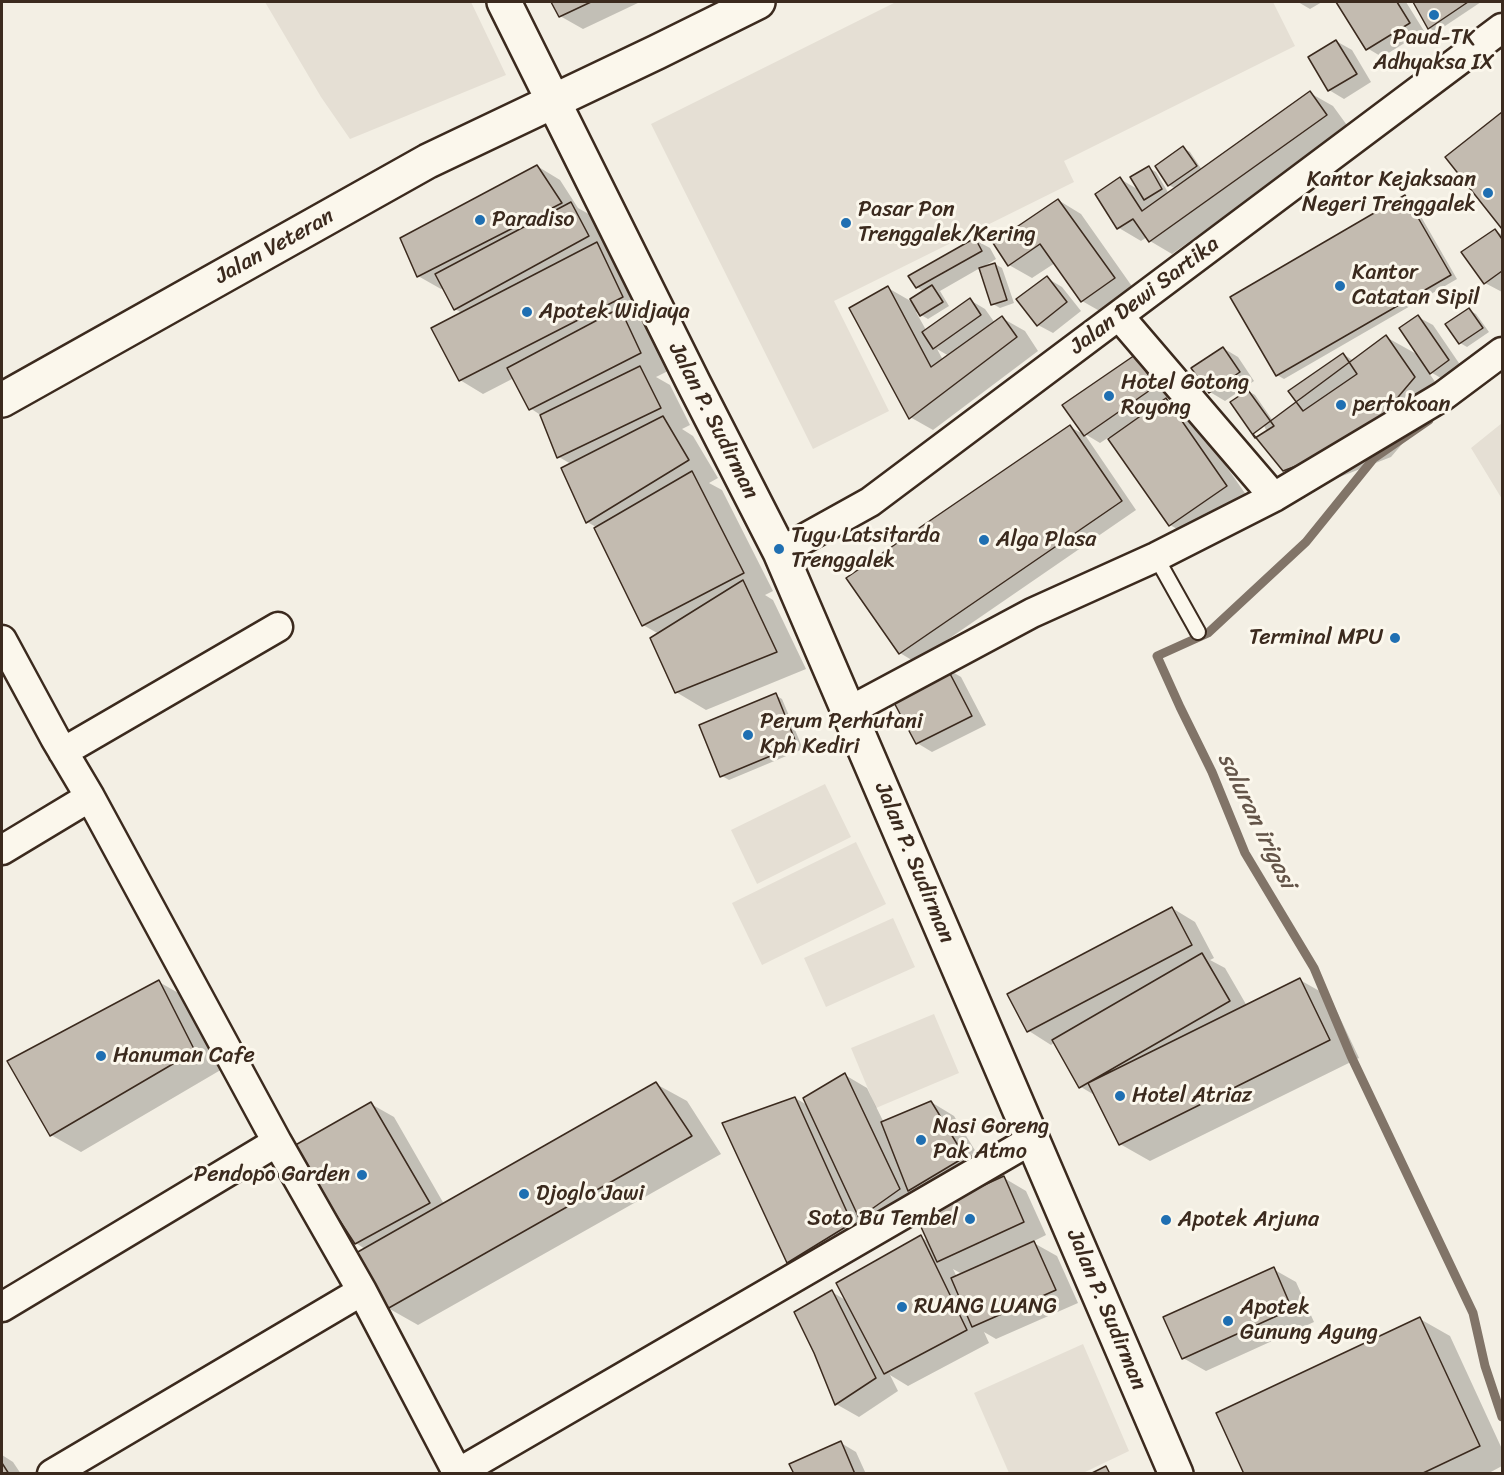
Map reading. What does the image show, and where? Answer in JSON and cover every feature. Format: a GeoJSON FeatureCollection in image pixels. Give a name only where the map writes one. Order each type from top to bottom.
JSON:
{"type":"FeatureCollection","features":[{"type":"Feature","properties":{"kind":"main road","name":"Jalan P. Sudirman"},"geometry":{"type":"LineString","coordinates":[[504,2],[552,102],[780,552],[1176,1473]]}},
{"type":"Feature","properties":{"kind":"main road","name":"Jalan Veteran"},"geometry":{"type":"LineString","coordinates":[[2,400],[428,161],[758,2]]}},
{"type":"Feature","properties":{"kind":"street","name":"Jalan Dewi Sartika"},"geometry":{"type":"LineString","coordinates":[[780,552],[870,502],[1503,28]]}},
{"type":"Feature","properties":{"kind":"street"},"geometry":{"type":"LineString","coordinates":[[1119,316],[1274,497]]}},
{"type":"Feature","properties":{"kind":"street"},"geometry":{"type":"LineString","coordinates":[[849,711],[1032,613],[1156,557],[1274,497],[1443,396],[1503,352]]}},
{"type":"Feature","properties":{"kind":"street"},"geometry":{"type":"LineString","coordinates":[[63,752],[278,627]]}},
{"type":"Feature","properties":{"kind":"street"},"geometry":{"type":"LineString","coordinates":[[2,640],[9,674],[63,752],[90,797],[362,1291],[457,1473],[1033,1139]]}},
{"type":"Feature","properties":{"kind":"street"},"geometry":{"type":"LineString","coordinates":[[2,850],[90,797]]}},
{"type":"Feature","properties":{"kind":"street"},"geometry":{"type":"LineString","coordinates":[[2,1307],[278,1142]]}},
{"type":"Feature","properties":{"kind":"street"},"geometry":{"type":"LineString","coordinates":[[52,1473],[362,1291]]}},
{"type":"Feature","properties":{"kind":"lane"},"geometry":{"type":"LineString","coordinates":[[1156,557],[1198,632]]}},
{"type":"Feature","properties":{"kind":"shaded area"},"geometry":{"type":"Polygon","coordinates":[[[265,2],[471,2],[506,75],[350,139],[321,97],[265,2]]]}},
{"type":"Feature","properties":{"kind":"shaded area","name":"Pasar Pon Trenggalek/Kering"},"geometry":{"type":"Polygon","coordinates":[[[896,2],[1273,2],[1295,46],[1064,161],[1074,182],[834,301],[889,411],[813,449],[651,124],[896,2]]]}},
{"type":"Feature","properties":{"kind":"shaded area"},"geometry":{"type":"Polygon","coordinates":[[[1502,423],[1502,499],[1471,448],[1502,423]]]}},
{"type":"Feature","properties":{"kind":"shaded area"},"geometry":{"type":"Polygon","coordinates":[[[825,784],[851,837],[757,884],[731,830],[825,784]]]}},
{"type":"Feature","properties":{"kind":"shaded area"},"geometry":{"type":"Polygon","coordinates":[[[856,842],[886,904],[762,965],[732,903],[856,842]]]}},
{"type":"Feature","properties":{"kind":"shaded area"},"geometry":{"type":"Polygon","coordinates":[[[893,918],[915,967],[826,1007],[804,958],[893,918]]]}},
{"type":"Feature","properties":{"kind":"shaded area"},"geometry":{"type":"Polygon","coordinates":[[[934,1014],[959,1073],[876,1108],[851,1048],[934,1014]]]}},
{"type":"Feature","properties":{"kind":"shaded area"},"geometry":{"type":"Polygon","coordinates":[[[1083,1344],[1129,1451],[1083,1473],[1009,1473],[974,1393],[1083,1344]]]}},
{"type":"Feature","properties":{"kind":"building"},"geometry":{"type":"Polygon","coordinates":[[[551,2],[591,2],[559,17],[551,2]]]}},
{"type":"Feature","properties":{"kind":"building"},"geometry":{"type":"Polygon","coordinates":[[[1336,2],[1397,2],[1410,23],[1366,50],[1336,2]]]}},
{"type":"Feature","properties":{"kind":"building","name":"Paud-TK Adhyaksa IX"},"geometry":{"type":"Polygon","coordinates":[[[1413,2],[1468,2],[1428,29],[1413,2]]]}},
{"type":"Feature","properties":{"kind":"building"},"geometry":{"type":"Polygon","coordinates":[[[1336,40],[1357,74],[1328,91],[1308,57],[1336,40]]]}},
{"type":"Feature","properties":{"kind":"building"},"geometry":{"type":"Polygon","coordinates":[[[1310,91],[1327,115],[1149,242],[1133,219],[1117,229],[1095,194],[1120,177],[1142,211],[1310,91]]]}},
{"type":"Feature","properties":{"kind":"building","name":"Kantor Kejaksaan Negeri Trenggalek"},"geometry":{"type":"Polygon","coordinates":[[[1502,112],[1502,229],[1445,157],[1502,112]]]}},
{"type":"Feature","properties":{"kind":"building"},"geometry":{"type":"Polygon","coordinates":[[[1183,146],[1197,166],[1168,186],[1155,166],[1183,146]]]}},
{"type":"Feature","properties":{"kind":"building","name":"Paradiso"},"geometry":{"type":"Polygon","coordinates":[[[537,165],[562,203],[417,277],[400,238],[537,165]]]}},
{"type":"Feature","properties":{"kind":"building"},"geometry":{"type":"Polygon","coordinates":[[[1149,166],[1162,189],[1144,200],[1130,177],[1149,166]]]}},
{"type":"Feature","properties":{"kind":"building","name":"Kantor Catatan Sipil"},"geometry":{"type":"Polygon","coordinates":[[[1405,195],[1451,275],[1276,376],[1230,297],[1405,195]]]}},
{"type":"Feature","properties":{"kind":"building"},"geometry":{"type":"Polygon","coordinates":[[[1058,199],[1115,278],[1081,302],[1040,244],[1008,266],[993,243],[1058,199]]]}},
{"type":"Feature","properties":{"kind":"building"},"geometry":{"type":"Polygon","coordinates":[[[571,202],[589,236],[454,310],[435,274],[571,202]]]}},
{"type":"Feature","properties":{"kind":"building"},"geometry":{"type":"Polygon","coordinates":[[[1495,229],[1502,239],[1502,271],[1484,284],[1461,252],[1495,229]]]}},
{"type":"Feature","properties":{"kind":"building"},"geometry":{"type":"Polygon","coordinates":[[[975,238],[982,251],[916,288],[908,276],[975,238]]]}},
{"type":"Feature","properties":{"kind":"building","name":"Apotek Widjaya"},"geometry":{"type":"Polygon","coordinates":[[[597,242],[623,297],[459,381],[431,328],[597,242]]]}},
{"type":"Feature","properties":{"kind":"building"},"geometry":{"type":"Polygon","coordinates":[[[995,263],[1007,300],[991,305],[979,268],[995,263]]]}},
{"type":"Feature","properties":{"kind":"building"},"geometry":{"type":"Polygon","coordinates":[[[1047,276],[1067,302],[1037,326],[1016,299],[1047,276]]]}},
{"type":"Feature","properties":{"kind":"building"},"geometry":{"type":"Polygon","coordinates":[[[932,285],[943,302],[920,316],[910,299],[932,285]]]}},
{"type":"Feature","properties":{"kind":"building"},"geometry":{"type":"Polygon","coordinates":[[[888,286],[931,367],[1002,316],[1017,337],[909,419],[849,308],[888,286]]]}},
{"type":"Feature","properties":{"kind":"building"},"geometry":{"type":"Polygon","coordinates":[[[970,298],[981,315],[933,349],[922,332],[970,298]]]}},
{"type":"Feature","properties":{"kind":"building"},"geometry":{"type":"Polygon","coordinates":[[[620,308],[641,353],[529,410],[507,368],[620,308]]]}},
{"type":"Feature","properties":{"kind":"building"},"geometry":{"type":"Polygon","coordinates":[[[1469,308],[1483,328],[1459,344],[1445,324],[1469,308]]]}},
{"type":"Feature","properties":{"kind":"building"},"geometry":{"type":"Polygon","coordinates":[[[1418,315],[1449,360],[1430,374],[1399,328],[1418,315]]]}},
{"type":"Feature","properties":{"kind":"building","name":"pertokoan"},"geometry":{"type":"Polygon","coordinates":[[[1386,335],[1415,377],[1361,441],[1283,471],[1253,434],[1386,335]]]}},
{"type":"Feature","properties":{"kind":"building"},"geometry":{"type":"Polygon","coordinates":[[[1223,347],[1240,372],[1209,393],[1191,368],[1223,347]]]}},
{"type":"Feature","properties":{"kind":"building"},"geometry":{"type":"Polygon","coordinates":[[[1343,353],[1357,374],[1303,411],[1288,391],[1343,353]]]}},
{"type":"Feature","properties":{"kind":"building","name":"Hotel Gotong Royong"},"geometry":{"type":"Polygon","coordinates":[[[1135,355],[1156,386],[1084,436],[1062,405],[1135,355]]]}},
{"type":"Feature","properties":{"kind":"building"},"geometry":{"type":"Polygon","coordinates":[[[640,366],[661,408],[557,458],[540,415],[640,366]]]}},
{"type":"Feature","properties":{"kind":"building"},"geometry":{"type":"Polygon","coordinates":[[[1248,390],[1274,426],[1255,438],[1230,402],[1248,390]]]}},
{"type":"Feature","properties":{"kind":"building"},"geometry":{"type":"Polygon","coordinates":[[[1166,398],[1227,486],[1169,526],[1108,439],[1166,398]]]}},
{"type":"Feature","properties":{"kind":"building"},"geometry":{"type":"Polygon","coordinates":[[[663,416],[689,460],[586,523],[561,468],[663,416]]]}},
{"type":"Feature","properties":{"kind":"building","name":"Alga Plasa"},"geometry":{"type":"Polygon","coordinates":[[[1070,425],[1122,501],[899,654],[846,578],[1070,425]]]}},
{"type":"Feature","properties":{"kind":"building"},"geometry":{"type":"Polygon","coordinates":[[[692,471],[744,573],[642,626],[594,528],[692,471]]]}},
{"type":"Feature","properties":{"kind":"building"},"geometry":{"type":"Polygon","coordinates":[[[743,580],[777,652],[675,693],[650,638],[743,580]]]}},
{"type":"Feature","properties":{"kind":"building"},"geometry":{"type":"Polygon","coordinates":[[[946,666],[972,716],[916,744],[890,695],[946,666]]]}},
{"type":"Feature","properties":{"kind":"building","name":"Perum Perhutani Kph Kediri"},"geometry":{"type":"Polygon","coordinates":[[[776,693],[797,745],[720,777],[699,725],[776,693]]]}},
{"type":"Feature","properties":{"kind":"building"},"geometry":{"type":"Polygon","coordinates":[[[1172,907],[1192,945],[1027,1032],[1007,994],[1172,907]]]}},
{"type":"Feature","properties":{"kind":"building"},"geometry":{"type":"Polygon","coordinates":[[[1202,953],[1230,1001],[1079,1088],[1052,1040],[1202,953]]]}},
{"type":"Feature","properties":{"kind":"building"},"geometry":{"type":"Polygon","coordinates":[[[1300,978],[1330,1040],[1119,1145],[1088,1083],[1300,978]]]}},
{"type":"Feature","properties":{"kind":"building","name":"Hanuman Cafe"},"geometry":{"type":"Polygon","coordinates":[[[159,980],[195,1051],[50,1136],[7,1061],[159,980]]]}},
{"type":"Feature","properties":{"kind":"building"},"geometry":{"type":"Polygon","coordinates":[[[845,1073],[900,1189],[859,1218],[803,1098],[845,1073]]]}},
{"type":"Feature","properties":{"kind":"building","name":"Djoglo Jawi"},"geometry":{"type":"Polygon","coordinates":[[[656,1082],[692,1136],[387,1309],[356,1253],[656,1082]]]}},
{"type":"Feature","properties":{"kind":"building"},"geometry":{"type":"Polygon","coordinates":[[[795,1097],[852,1223],[787,1263],[722,1123],[795,1097]]]}},
{"type":"Feature","properties":{"kind":"building","name":"Nasi Goreng Pak Atmo"},"geometry":{"type":"Polygon","coordinates":[[[931,1101],[965,1157],[908,1191],[881,1122],[931,1101]]]}},
{"type":"Feature","properties":{"kind":"building","name":"Pendopo Garden"},"geometry":{"type":"Polygon","coordinates":[[[371,1102],[430,1203],[355,1244],[292,1147],[371,1102]]]}},
{"type":"Feature","properties":{"kind":"building","name":"Soto Bu Tembel"},"geometry":{"type":"Polygon","coordinates":[[[1004,1176],[1024,1222],[937,1262],[916,1216],[1004,1176]]]}},
{"type":"Feature","properties":{"kind":"building","name":"RUANG LUANG"},"geometry":{"type":"Polygon","coordinates":[[[921,1235],[967,1330],[884,1374],[836,1283],[921,1235]]]}},
{"type":"Feature","properties":{"kind":"building"},"geometry":{"type":"Polygon","coordinates":[[[1034,1241],[1056,1290],[972,1327],[951,1278],[1034,1241]]]}},
{"type":"Feature","properties":{"kind":"building"},"geometry":{"type":"Polygon","coordinates":[[[1274,1267],[1292,1309],[1182,1359],[1163,1317],[1274,1267]]]}},
{"type":"Feature","properties":{"kind":"building"},"geometry":{"type":"Polygon","coordinates":[[[832,1290],[876,1378],[835,1405],[794,1312],[832,1290]]]}},
{"type":"Feature","properties":{"kind":"building"},"geometry":{"type":"Polygon","coordinates":[[[1420,1317],[1480,1446],[1421,1474],[1244,1474],[1216,1413],[1420,1317]]]}},
{"type":"Feature","properties":{"kind":"building"},"geometry":{"type":"Polygon","coordinates":[[[841,1441],[855,1474],[794,1474],[789,1464],[841,1441]]]}},
{"type":"Feature","properties":{"kind":"building"},"geometry":{"type":"Polygon","coordinates":[[[2,1463],[9,1474],[2,1474],[2,1463]]]}},
{"type":"Feature","properties":{"kind":"building"},"geometry":{"type":"Polygon","coordinates":[[[1106,1466],[1110,1474],[1090,1474],[1106,1466]]]}},
{"type":"Feature","properties":{"kind":"waterway","name":"saluran irigasi"},"geometry":{"type":"LineString","coordinates":[[1429,420],[1374,458],[1306,542],[1208,633],[1157,656],[1212,772],[1245,853],[1314,968],[1351,1056],[1473,1313],[1485,1366],[1502,1417]]}},
{"type":"Feature","properties":{"kind":"place","name":"Paud-TK Adhyaksa IX"},"geometry":{"type":"Point","coordinates":[1434,15]}},
{"type":"Feature","properties":{"kind":"place","name":"Kantor Kejaksaan Negeri Trenggalek"},"geometry":{"type":"Point","coordinates":[1488,193]}},
{"type":"Feature","properties":{"kind":"place","name":"Paradiso"},"geometry":{"type":"Point","coordinates":[480,220]}},
{"type":"Feature","properties":{"kind":"place","name":"Pasar Pon Trenggalek/Kering"},"geometry":{"type":"Point","coordinates":[846,223]}},
{"type":"Feature","properties":{"kind":"place","name":"Kantor Catatan Sipil"},"geometry":{"type":"Point","coordinates":[1340,286]}},
{"type":"Feature","properties":{"kind":"place","name":"Apotek Widjaya"},"geometry":{"type":"Point","coordinates":[527,312]}},
{"type":"Feature","properties":{"kind":"place","name":"Hotel Gotong Royong"},"geometry":{"type":"Point","coordinates":[1109,396]}},
{"type":"Feature","properties":{"kind":"place","name":"pertokoan"},"geometry":{"type":"Point","coordinates":[1341,405]}},
{"type":"Feature","properties":{"kind":"place","name":"Alga Plasa"},"geometry":{"type":"Point","coordinates":[984,540]}},
{"type":"Feature","properties":{"kind":"place","name":"Tugu Latsitarda Trenggalek"},"geometry":{"type":"Point","coordinates":[779,549]}},
{"type":"Feature","properties":{"kind":"place","name":"Terminal MPU"},"geometry":{"type":"Point","coordinates":[1395,638]}},
{"type":"Feature","properties":{"kind":"place","name":"Perum Perhutani Kph Kediri"},"geometry":{"type":"Point","coordinates":[748,735]}},
{"type":"Feature","properties":{"kind":"place","name":"Hanuman Cafe"},"geometry":{"type":"Point","coordinates":[101,1056]}},
{"type":"Feature","properties":{"kind":"place","name":"Hotel Atriaz"},"geometry":{"type":"Point","coordinates":[1120,1096]}},
{"type":"Feature","properties":{"kind":"place","name":"Nasi Goreng Pak Atmo"},"geometry":{"type":"Point","coordinates":[921,1140]}},
{"type":"Feature","properties":{"kind":"place","name":"Pendopo Garden"},"geometry":{"type":"Point","coordinates":[362,1175]}},
{"type":"Feature","properties":{"kind":"place","name":"Djoglo Jawi"},"geometry":{"type":"Point","coordinates":[524,1194]}},
{"type":"Feature","properties":{"kind":"place","name":"Soto Bu Tembel"},"geometry":{"type":"Point","coordinates":[970,1219]}},
{"type":"Feature","properties":{"kind":"place","name":"Apotek Arjuna"},"geometry":{"type":"Point","coordinates":[1166,1220]}},
{"type":"Feature","properties":{"kind":"place","name":"RUANG LUANG"},"geometry":{"type":"Point","coordinates":[902,1307]}},
{"type":"Feature","properties":{"kind":"place","name":"Apotek Gunung Agung"},"geometry":{"type":"Point","coordinates":[1228,1321]}}]}
